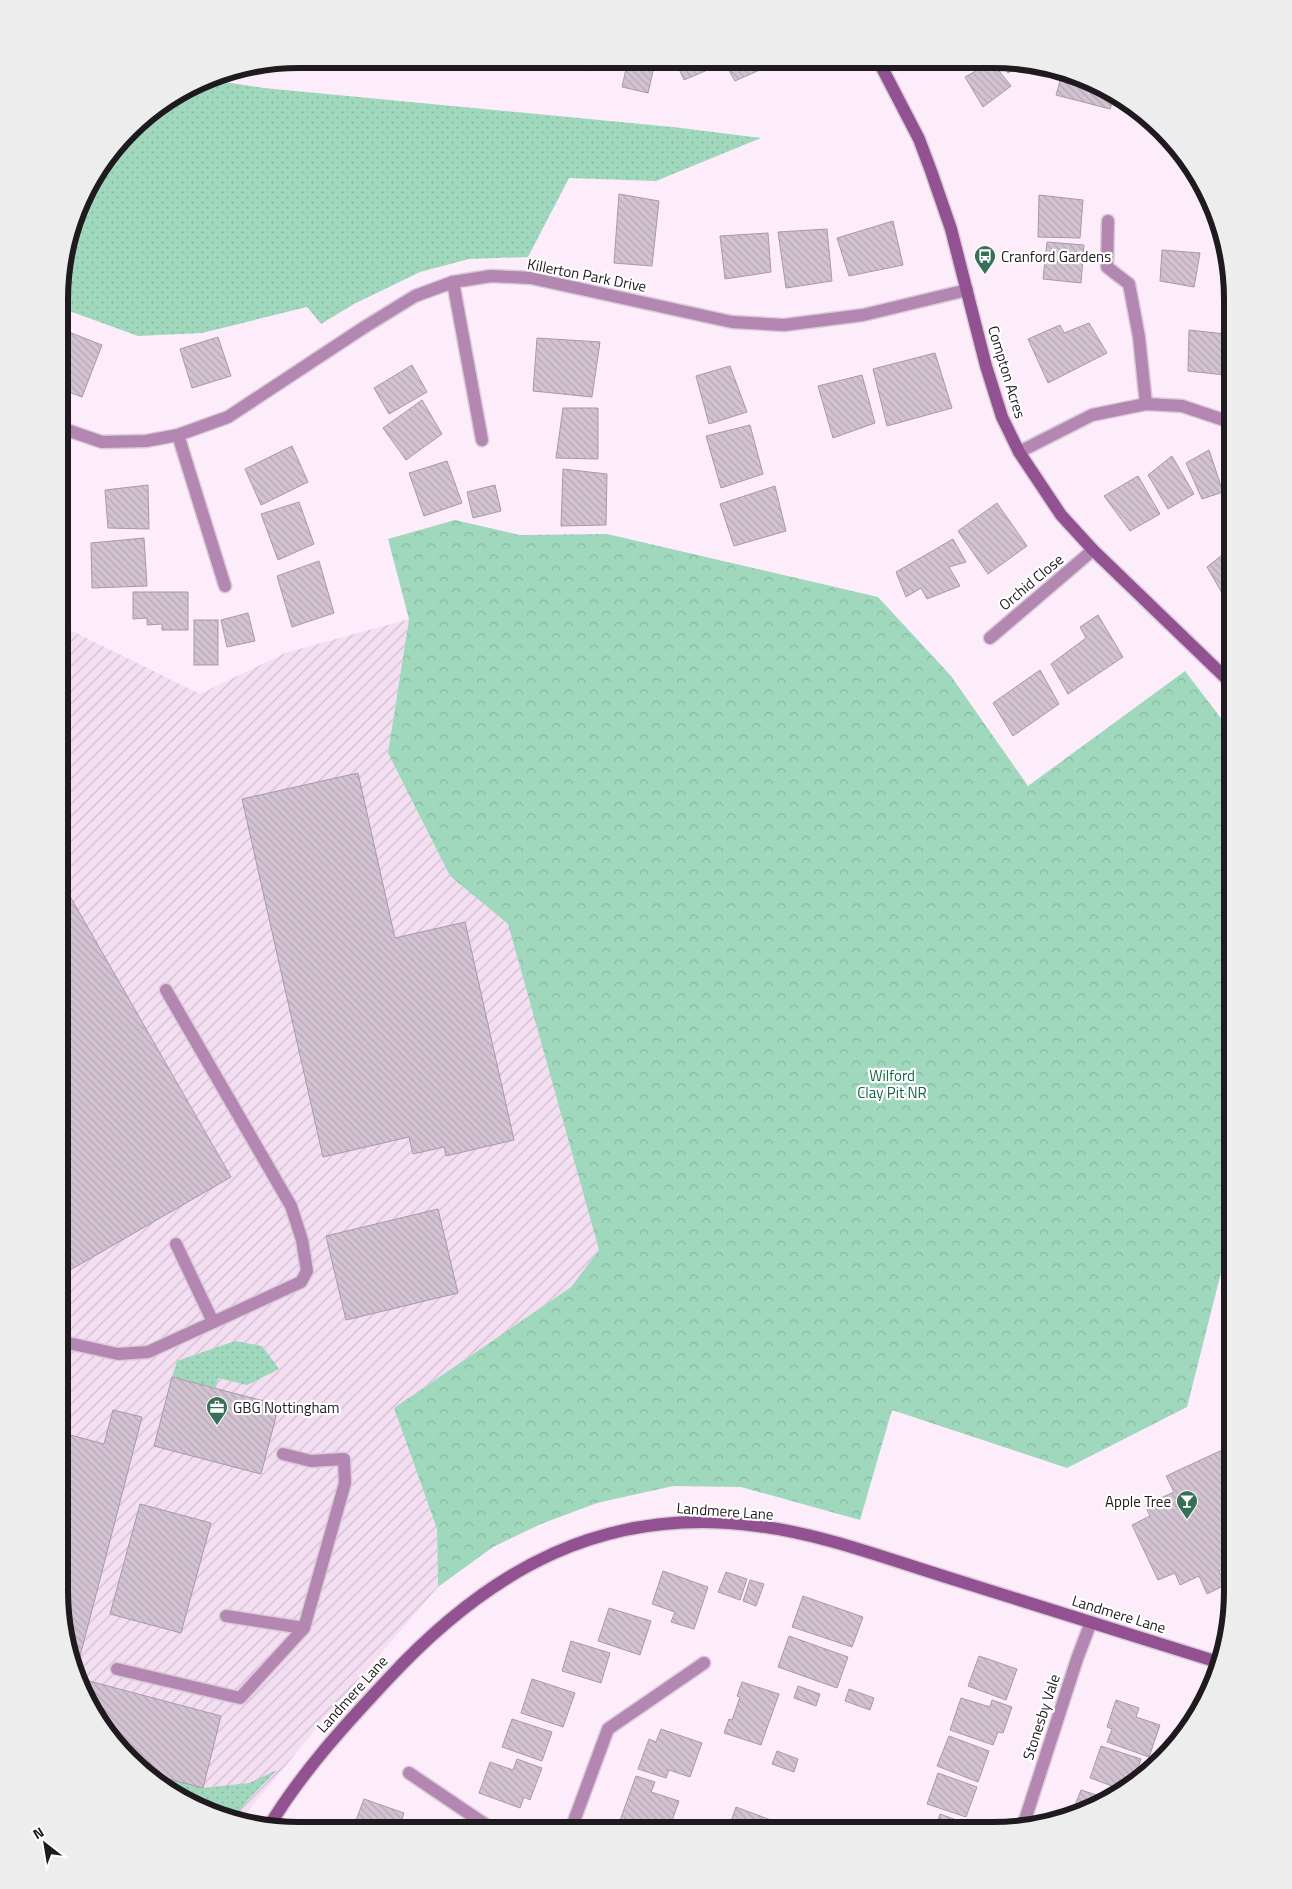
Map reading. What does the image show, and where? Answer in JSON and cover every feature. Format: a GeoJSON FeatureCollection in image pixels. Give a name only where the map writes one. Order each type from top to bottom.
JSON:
{"type":"FeatureCollection","features":[{"type":"Feature","properties":{"kind":"street","name":"Compton Acres"},"geometry":{"type":"LineString","coordinates":[[882,68],[922,147],[951,229],[986,366],[1000,409],[1019,452],[1061,515],[1093,550],[1224,676]]}},
{"type":"Feature","properties":{"kind":"street"},"geometry":{"type":"LineString","coordinates":[[1108,221],[1107,268],[1129,284],[1139,337],[1146,404]]}},
{"type":"Feature","properties":{"kind":"street","name":"Killerton Park Drive"},"geometry":{"type":"LineString","coordinates":[[68,431],[102,442],[146,441],[178,435],[228,417],[415,296],[453,282],[491,276],[531,278],[732,322],[784,325],[863,315],[967,290]]}},
{"type":"Feature","properties":{"kind":"street"},"geometry":{"type":"LineString","coordinates":[[453,282],[482,440]]}},
{"type":"Feature","properties":{"kind":"street"},"geometry":{"type":"LineString","coordinates":[[1019,452],[1092,415],[1146,404],[1182,406],[1224,420]]}},
{"type":"Feature","properties":{"kind":"street"},"geometry":{"type":"LineString","coordinates":[[178,435],[225,586]]}},
{"type":"Feature","properties":{"kind":"street","name":"Orchid Close"},"geometry":{"type":"LineString","coordinates":[[990,638],[1093,550]]}},
{"type":"Feature","properties":{"kind":"street"},"geometry":{"type":"LineString","coordinates":[[68,1343],[118,1354],[148,1352],[301,1282],[307,1271],[302,1240],[291,1206],[166,990]]}},
{"type":"Feature","properties":{"kind":"street"},"geometry":{"type":"LineString","coordinates":[[176,1244],[214,1322]]}},
{"type":"Feature","properties":{"kind":"street"},"geometry":{"type":"LineString","coordinates":[[117,1669],[240,1698],[304,1628],[346,1483],[344,1459],[311,1461],[283,1454]]}},
{"type":"Feature","properties":{"kind":"street","name":"Landmere Lane"},"geometry":{"type":"LineString","coordinates":[[273,1820],[305,1773],[336,1734],[419,1645],[465,1606],[502,1579],[555,1552],[615,1532],[682,1521],[758,1526],[832,1541],[1213,1661]]}},
{"type":"Feature","properties":{"kind":"street"},"geometry":{"type":"LineString","coordinates":[[226,1616],[304,1628]]}},
{"type":"Feature","properties":{"kind":"street","name":"Stonesby Vale"},"geometry":{"type":"LineString","coordinates":[[1025,1820],[1077,1658],[1091,1622]]}},
{"type":"Feature","properties":{"kind":"street"},"geometry":{"type":"LineString","coordinates":[[574,1821],[608,1729],[704,1663]]}},
{"type":"Feature","properties":{"kind":"street"},"geometry":{"type":"LineString","coordinates":[[409,1773],[480,1821]]}},
{"type":"Feature","properties":{"kind":"shaded area"},"geometry":{"type":"Polygon","coordinates":[[[409,619],[388,753],[450,876],[508,924],[599,1250],[571,1287],[394,1408],[437,1529],[438,1587],[325,1718],[245,1815],[210,1804],[170,1783],[146,1764],[125,1743],[106,1719],[85,1679],[75,1650],[69,1620],[68,629],[200,694],[285,653],[409,619]]]}},
{"type":"Feature","properties":{"kind":"green space"},"geometry":{"type":"Polygon","coordinates":[[[221,81],[264,88],[673,127],[761,138],[656,181],[569,178],[528,257],[469,259],[420,272],[354,304],[321,324],[307,307],[202,333],[138,336],[68,311],[69,269],[75,239],[85,210],[106,170],[135,135],[170,106],[197,91],[221,81]]]}},
{"type":"Feature","properties":{"kind":"green space","name":"Wilford Clay Pit NR"},"geometry":{"type":"Polygon","coordinates":[[[455,520],[520,535],[607,534],[878,597],[951,676],[1028,786],[1185,671],[1224,722],[1224,1261],[1187,1407],[1067,1468],[892,1410],[860,1520],[741,1487],[673,1486],[597,1503],[541,1524],[493,1547],[438,1587],[437,1529],[394,1408],[571,1287],[599,1250],[508,924],[450,876],[388,753],[409,619],[388,539],[455,520]]]}},
{"type":"Feature","properties":{"kind":"green space"},"geometry":{"type":"Polygon","coordinates":[[[235,1341],[262,1346],[279,1369],[247,1385],[218,1378],[216,1388],[172,1377],[177,1361],[235,1341]]]}},
{"type":"Feature","properties":{"kind":"green space"},"geometry":{"type":"Polygon","coordinates":[[[277,1770],[248,1800],[238,1814],[197,1798],[162,1777],[203,1788],[249,1783],[277,1770]]]}},
{"type":"Feature","properties":{"kind":"building"},"geometry":{"type":"Polygon","coordinates":[[[626,68],[654,68],[648,93],[622,87],[626,68]]]}},
{"type":"Feature","properties":{"kind":"building"},"geometry":{"type":"Polygon","coordinates":[[[679,68],[712,68],[684,80],[679,68]]]}},
{"type":"Feature","properties":{"kind":"building"},"geometry":{"type":"Polygon","coordinates":[[[728,68],[764,68],[735,81],[728,68]]]}},
{"type":"Feature","properties":{"kind":"building"},"geometry":{"type":"Polygon","coordinates":[[[981,68],[997,68],[1011,86],[983,107],[965,77],[981,68]]]}},
{"type":"Feature","properties":{"kind":"building"},"geometry":{"type":"Polygon","coordinates":[[[1005,68],[1015,68],[1008,73],[1005,68]]]}},
{"type":"Feature","properties":{"kind":"building"},"geometry":{"type":"Polygon","coordinates":[[[1061,78],[1082,85],[1113,101],[1110,109],[1056,95],[1061,78]]]}},
{"type":"Feature","properties":{"kind":"building"},"geometry":{"type":"Polygon","coordinates":[[[619,194],[659,201],[652,266],[614,263],[619,194]]]}},
{"type":"Feature","properties":{"kind":"building"},"geometry":{"type":"Polygon","coordinates":[[[1039,195],[1083,200],[1080,238],[1038,237],[1039,195]]]}},
{"type":"Feature","properties":{"kind":"building"},"geometry":{"type":"Polygon","coordinates":[[[893,221],[903,265],[849,276],[837,238],[893,221]]]}},
{"type":"Feature","properties":{"kind":"building"},"geometry":{"type":"Polygon","coordinates":[[[827,229],[832,281],[786,288],[778,232],[827,229]]]}},
{"type":"Feature","properties":{"kind":"building"},"geometry":{"type":"Polygon","coordinates":[[[768,233],[771,272],[725,279],[720,236],[768,233]]]}},
{"type":"Feature","properties":{"kind":"building"},"geometry":{"type":"Polygon","coordinates":[[[1047,242],[1084,245],[1081,283],[1043,279],[1047,242]]]}},
{"type":"Feature","properties":{"kind":"building"},"geometry":{"type":"Polygon","coordinates":[[[1162,250],[1200,253],[1194,287],[1160,281],[1162,250]]]}},
{"type":"Feature","properties":{"kind":"building"},"geometry":{"type":"Polygon","coordinates":[[[1089,323],[1107,353],[1048,383],[1028,339],[1060,325],[1064,333],[1089,323]]]}},
{"type":"Feature","properties":{"kind":"building"},"geometry":{"type":"Polygon","coordinates":[[[1189,330],[1224,334],[1224,375],[1188,371],[1189,330]]]}},
{"type":"Feature","properties":{"kind":"building"},"geometry":{"type":"Polygon","coordinates":[[[68,332],[102,345],[82,397],[68,392],[68,332]]]}},
{"type":"Feature","properties":{"kind":"building"},"geometry":{"type":"Polygon","coordinates":[[[218,337],[231,376],[192,388],[180,349],[218,337]]]}},
{"type":"Feature","properties":{"kind":"building"},"geometry":{"type":"Polygon","coordinates":[[[537,338],[600,342],[592,397],[533,391],[537,338]]]}},
{"type":"Feature","properties":{"kind":"building"},"geometry":{"type":"Polygon","coordinates":[[[935,353],[952,408],[887,426],[873,369],[935,353]]]}},
{"type":"Feature","properties":{"kind":"building"},"geometry":{"type":"Polygon","coordinates":[[[412,365],[427,392],[389,414],[374,388],[412,365]]]}},
{"type":"Feature","properties":{"kind":"building"},"geometry":{"type":"Polygon","coordinates":[[[730,366],[747,412],[709,424],[696,376],[730,366]]]}},
{"type":"Feature","properties":{"kind":"building"},"geometry":{"type":"Polygon","coordinates":[[[862,375],[875,423],[833,438],[818,386],[862,375]]]}},
{"type":"Feature","properties":{"kind":"building"},"geometry":{"type":"Polygon","coordinates":[[[422,400],[442,434],[406,460],[383,428],[422,400]]]}},
{"type":"Feature","properties":{"kind":"building"},"geometry":{"type":"Polygon","coordinates":[[[563,408],[598,408],[598,459],[556,458],[563,408]]]}},
{"type":"Feature","properties":{"kind":"building"},"geometry":{"type":"Polygon","coordinates":[[[750,425],[763,474],[721,488],[706,436],[750,425]]]}},
{"type":"Feature","properties":{"kind":"building"},"geometry":{"type":"Polygon","coordinates":[[[292,446],[308,482],[261,505],[245,469],[292,446]]]}},
{"type":"Feature","properties":{"kind":"building"},"geometry":{"type":"Polygon","coordinates":[[[1209,450],[1223,492],[1202,499],[1186,463],[1209,450]]]}},
{"type":"Feature","properties":{"kind":"building"},"geometry":{"type":"Polygon","coordinates":[[[1172,456],[1194,494],[1168,509],[1148,475],[1172,456]]]}},
{"type":"Feature","properties":{"kind":"building"},"geometry":{"type":"Polygon","coordinates":[[[447,461],[462,503],[424,516],[409,473],[447,461]]]}},
{"type":"Feature","properties":{"kind":"building"},"geometry":{"type":"Polygon","coordinates":[[[563,469],[607,474],[606,525],[561,526],[563,469]]]}},
{"type":"Feature","properties":{"kind":"building"},"geometry":{"type":"Polygon","coordinates":[[[1138,476],[1160,514],[1130,531],[1104,496],[1138,476]]]}},
{"type":"Feature","properties":{"kind":"building"},"geometry":{"type":"Polygon","coordinates":[[[148,485],[149,529],[108,528],[105,490],[148,485]]]}},
{"type":"Feature","properties":{"kind":"building"},"geometry":{"type":"Polygon","coordinates":[[[495,485],[501,511],[473,518],[467,492],[495,485]]]}},
{"type":"Feature","properties":{"kind":"building"},"geometry":{"type":"Polygon","coordinates":[[[775,486],[786,531],[734,546],[720,504],[775,486]]]}},
{"type":"Feature","properties":{"kind":"building"},"geometry":{"type":"Polygon","coordinates":[[[299,502],[314,544],[278,560],[261,514],[299,502]]]}},
{"type":"Feature","properties":{"kind":"building"},"geometry":{"type":"Polygon","coordinates":[[[997,503],[1027,546],[988,574],[958,531],[997,503]]]}},
{"type":"Feature","properties":{"kind":"building"},"geometry":{"type":"Polygon","coordinates":[[[144,538],[147,586],[92,588],[91,543],[144,538]]]}},
{"type":"Feature","properties":{"kind":"building"},"geometry":{"type":"Polygon","coordinates":[[[953,539],[966,562],[949,567],[960,586],[927,599],[921,588],[906,597],[896,572],[953,539]]]}},
{"type":"Feature","properties":{"kind":"building"},"geometry":{"type":"Polygon","coordinates":[[[1224,554],[1224,596],[1207,567],[1224,554]]]}},
{"type":"Feature","properties":{"kind":"building"},"geometry":{"type":"Polygon","coordinates":[[[319,561],[334,613],[292,627],[277,576],[319,561]]]}},
{"type":"Feature","properties":{"kind":"building"},"geometry":{"type":"Polygon","coordinates":[[[133,592],[188,592],[188,630],[162,630],[162,624],[147,625],[147,618],[133,619],[133,592]]]}},
{"type":"Feature","properties":{"kind":"building"},"geometry":{"type":"Polygon","coordinates":[[[248,613],[255,641],[227,647],[221,620],[248,613]]]}},
{"type":"Feature","properties":{"kind":"building"},"geometry":{"type":"Polygon","coordinates":[[[1098,615],[1123,657],[1068,694],[1051,664],[1086,638],[1080,627],[1098,615]]]}},
{"type":"Feature","properties":{"kind":"building"},"geometry":{"type":"Polygon","coordinates":[[[194,620],[218,620],[218,665],[194,665],[194,620]]]}},
{"type":"Feature","properties":{"kind":"building"},"geometry":{"type":"Polygon","coordinates":[[[1040,670],[1059,704],[1013,736],[993,703],[1040,670]]]}},
{"type":"Feature","properties":{"kind":"building"},"geometry":{"type":"Polygon","coordinates":[[[358,773],[395,938],[465,922],[514,1140],[446,1156],[444,1147],[413,1154],[409,1137],[323,1157],[242,799],[358,773]]]}},
{"type":"Feature","properties":{"kind":"building"},"geometry":{"type":"Polygon","coordinates":[[[68,893],[231,1177],[68,1271],[68,893]]]}},
{"type":"Feature","properties":{"kind":"building"},"geometry":{"type":"Polygon","coordinates":[[[438,1209],[458,1293],[346,1320],[326,1236],[438,1209]]]}},
{"type":"Feature","properties":{"kind":"building","name":"GBG Nottingham"},"geometry":{"type":"Polygon","coordinates":[[[172,1377],[279,1405],[261,1474],[154,1446],[172,1377]]]}},
{"type":"Feature","properties":{"kind":"building"},"geometry":{"type":"Polygon","coordinates":[[[113,1410],[142,1417],[79,1661],[69,1620],[68,1605],[68,1434],[104,1444],[113,1410]]]}},
{"type":"Feature","properties":{"kind":"building","name":"Apple Tree"},"geometry":{"type":"Polygon","coordinates":[[[1224,1449],[1224,1568],[1219,1571],[1224,1586],[1207,1594],[1199,1576],[1180,1585],[1175,1573],[1158,1580],[1132,1525],[1150,1516],[1145,1505],[1174,1492],[1166,1476],[1224,1449]]]}},
{"type":"Feature","properties":{"kind":"building"},"geometry":{"type":"Polygon","coordinates":[[[140,1504],[211,1523],[181,1633],[110,1614],[140,1504]]]}},
{"type":"Feature","properties":{"kind":"building"},"geometry":{"type":"Polygon","coordinates":[[[663,1571],[708,1587],[694,1629],[671,1622],[675,1612],[652,1604],[663,1571]]]}},
{"type":"Feature","properties":{"kind":"building"},"geometry":{"type":"Polygon","coordinates":[[[726,1572],[747,1579],[740,1600],[718,1592],[726,1572]]]}},
{"type":"Feature","properties":{"kind":"building"},"geometry":{"type":"Polygon","coordinates":[[[750,1580],[764,1584],[756,1606],[743,1601],[750,1580]]]}},
{"type":"Feature","properties":{"kind":"building"},"geometry":{"type":"Polygon","coordinates":[[[803,1596],[863,1617],[852,1647],[792,1627],[803,1596]]]}},
{"type":"Feature","properties":{"kind":"building"},"geometry":{"type":"Polygon","coordinates":[[[609,1608],[651,1621],[640,1655],[598,1641],[609,1608]]]}},
{"type":"Feature","properties":{"kind":"building"},"geometry":{"type":"Polygon","coordinates":[[[789,1636],[848,1657],[837,1688],[778,1667],[789,1636]]]}},
{"type":"Feature","properties":{"kind":"building"},"geometry":{"type":"Polygon","coordinates":[[[571,1641],[610,1653],[601,1683],[562,1671],[571,1641]]]}},
{"type":"Feature","properties":{"kind":"building"},"geometry":{"type":"Polygon","coordinates":[[[979,1656],[1017,1669],[1006,1700],[968,1686],[979,1656]]]}},
{"type":"Feature","properties":{"kind":"building"},"geometry":{"type":"Polygon","coordinates":[[[532,1679],[575,1693],[563,1727],[521,1713],[532,1679]]]}},
{"type":"Feature","properties":{"kind":"building"},"geometry":{"type":"Polygon","coordinates":[[[89,1681],[221,1716],[203,1788],[162,1777],[146,1764],[125,1743],[106,1719],[88,1685],[89,1681]]]}},
{"type":"Feature","properties":{"kind":"building"},"geometry":{"type":"Polygon","coordinates":[[[742,1682],[779,1694],[761,1745],[724,1733],[729,1719],[732,1720],[740,1697],[737,1696],[742,1682]]]}},
{"type":"Feature","properties":{"kind":"building"},"geometry":{"type":"Polygon","coordinates":[[[798,1686],[820,1694],[816,1706],[794,1698],[798,1686]]]}},
{"type":"Feature","properties":{"kind":"building"},"geometry":{"type":"Polygon","coordinates":[[[849,1689],[874,1698],[870,1710],[845,1701],[849,1689]]]}},
{"type":"Feature","properties":{"kind":"building"},"geometry":{"type":"Polygon","coordinates":[[[961,1698],[990,1707],[992,1700],[1012,1707],[1003,1733],[998,1732],[993,1745],[950,1730],[961,1698]]]}},
{"type":"Feature","properties":{"kind":"building"},"geometry":{"type":"Polygon","coordinates":[[[1116,1700],[1139,1708],[1136,1717],[1160,1725],[1149,1757],[1107,1742],[1112,1729],[1107,1727],[1116,1700]]]}},
{"type":"Feature","properties":{"kind":"building"},"geometry":{"type":"Polygon","coordinates":[[[512,1719],[552,1732],[542,1761],[502,1747],[512,1719]]]}},
{"type":"Feature","properties":{"kind":"building"},"geometry":{"type":"Polygon","coordinates":[[[661,1729],[702,1743],[690,1777],[669,1770],[666,1778],[638,1769],[649,1739],[656,1742],[661,1729]]]}},
{"type":"Feature","properties":{"kind":"building"},"geometry":{"type":"Polygon","coordinates":[[[949,1736],[989,1751],[978,1782],[937,1766],[949,1736]]]}},
{"type":"Feature","properties":{"kind":"building"},"geometry":{"type":"Polygon","coordinates":[[[1101,1746],[1141,1759],[1137,1772],[1115,1787],[1090,1778],[1101,1746]]]}},
{"type":"Feature","properties":{"kind":"building"},"geometry":{"type":"Polygon","coordinates":[[[777,1751],[798,1759],[794,1772],[772,1764],[777,1751]]]}},
{"type":"Feature","properties":{"kind":"building"},"geometry":{"type":"Polygon","coordinates":[[[517,1759],[542,1768],[530,1800],[524,1797],[520,1808],[479,1793],[490,1762],[513,1770],[517,1759]]]}},
{"type":"Feature","properties":{"kind":"building"},"geometry":{"type":"Polygon","coordinates":[[[938,1773],[977,1787],[966,1817],[927,1804],[938,1773]]]}},
{"type":"Feature","properties":{"kind":"building"},"geometry":{"type":"Polygon","coordinates":[[[636,1776],[655,1782],[651,1792],[679,1801],[672,1821],[620,1821],[636,1776]]]}},
{"type":"Feature","properties":{"kind":"building"},"geometry":{"type":"Polygon","coordinates":[[[1081,1790],[1099,1796],[1082,1804],[1075,1805],[1081,1790]]]}},
{"type":"Feature","properties":{"kind":"building"},"geometry":{"type":"Polygon","coordinates":[[[364,1799],[404,1813],[402,1821],[356,1821],[364,1799]]]}},
{"type":"Feature","properties":{"kind":"building"},"geometry":{"type":"Polygon","coordinates":[[[736,1807],[774,1821],[731,1821],[736,1807]]]}},
{"type":"Feature","properties":{"kind":"building"},"geometry":{"type":"Polygon","coordinates":[[[940,1814],[959,1821],[938,1821],[940,1814]]]}},
{"type":"Feature","properties":{"kind":"place","name":"Cranford Gardens"},"geometry":{"type":"Point","coordinates":[985,275]}},
{"type":"Feature","properties":{"kind":"place","name":"GBG Nottingham"},"geometry":{"type":"Point","coordinates":[217,1426]}},
{"type":"Feature","properties":{"kind":"place","name":"Apple Tree"},"geometry":{"type":"Point","coordinates":[1187,1520]}}]}
